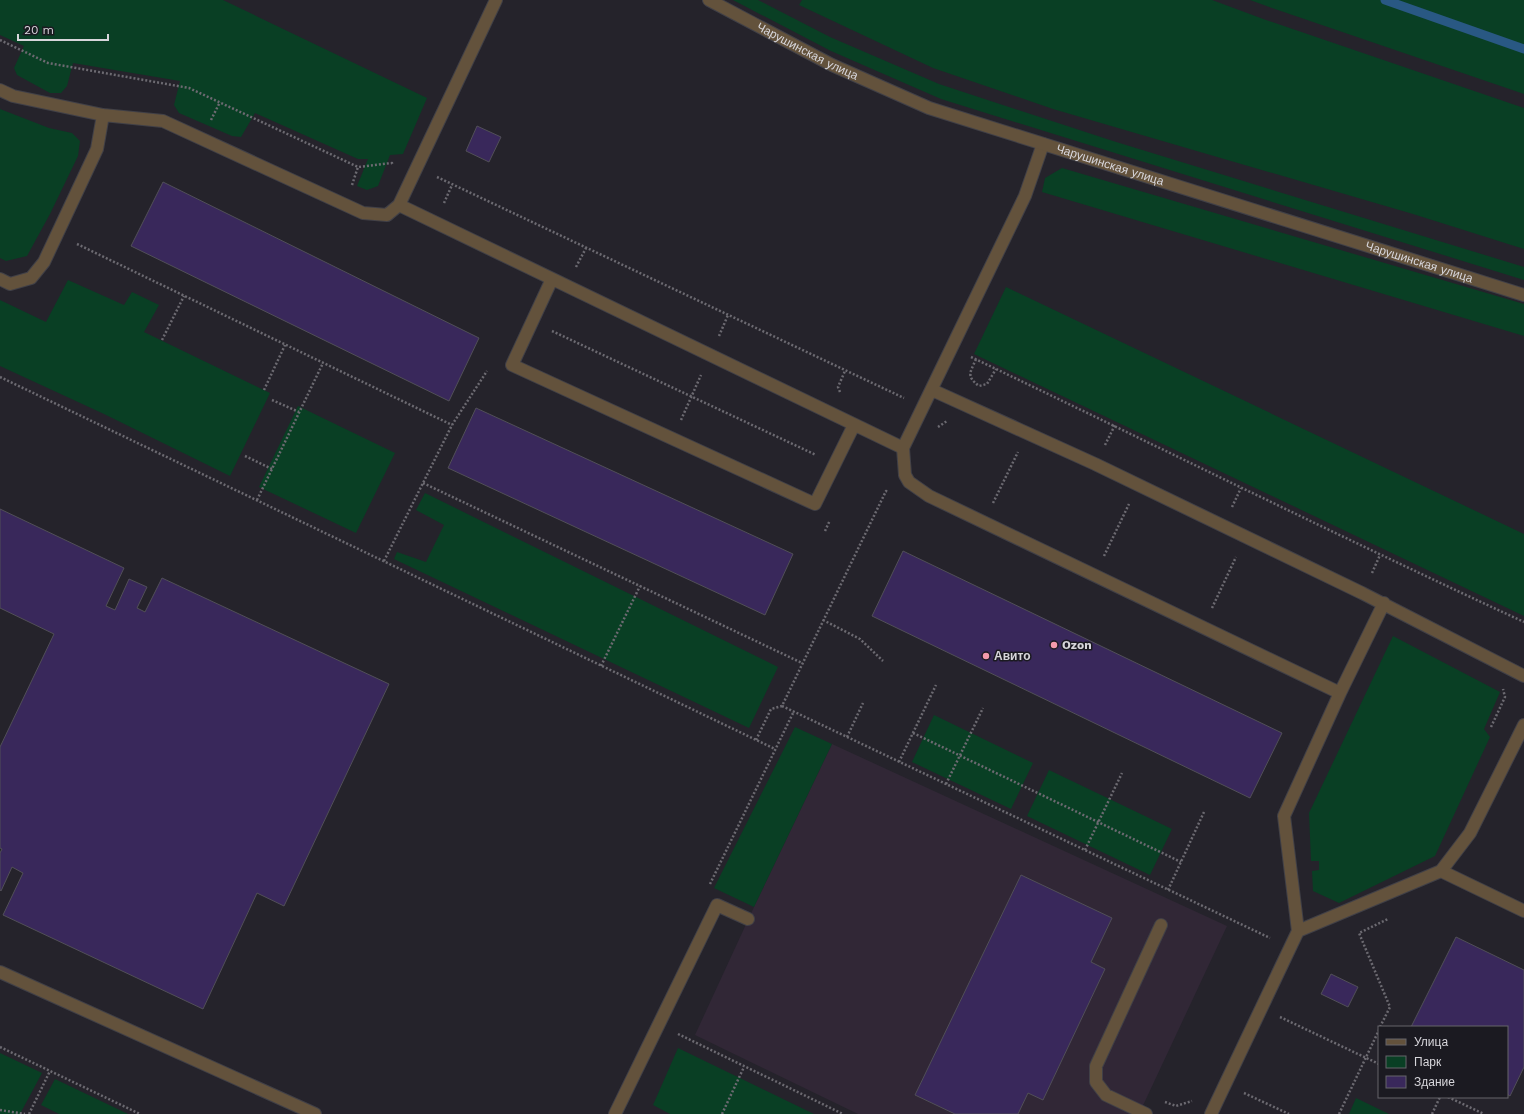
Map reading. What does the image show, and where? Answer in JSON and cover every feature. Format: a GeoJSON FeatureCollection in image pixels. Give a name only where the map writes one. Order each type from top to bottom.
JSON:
{"type":"FeatureCollection","features":[{"type":"Feature","properties":{"kind":"street"},"geometry":{"type":"LineString","coordinates":[[0,90],[13,96],[103,115],[163,121],[363,213],[387,215],[400,205],[496,0]]}},
{"type":"Feature","properties":{"kind":"street","name":"Чарушинская улица"},"geometry":{"type":"LineString","coordinates":[[709,0],[832,65],[929,108],[1524,295]]}},
{"type":"Feature","properties":{"kind":"street"},"geometry":{"type":"LineString","coordinates":[[0,279],[10,284],[31,278],[44,262],[97,149],[103,115]]}},
{"type":"Feature","properties":{"kind":"street"},"geometry":{"type":"LineString","coordinates":[[1043,144],[1025,196],[903,448],[906,476],[909,482],[929,496],[1340,693]]}},
{"type":"Feature","properties":{"kind":"street"},"geometry":{"type":"LineString","coordinates":[[400,205],[903,448]]}},
{"type":"Feature","properties":{"kind":"street"},"geometry":{"type":"LineString","coordinates":[[552,279],[512,365],[815,504],[854,425]]}},
{"type":"Feature","properties":{"kind":"street"},"geometry":{"type":"LineString","coordinates":[[932,390],[1095,464],[1384,603],[1524,676]]}},
{"type":"Feature","properties":{"kind":"street"},"geometry":{"type":"LineString","coordinates":[[1211,1114],[1298,931],[1284,816],[1340,693],[1384,603]]}},
{"type":"Feature","properties":{"kind":"street"},"geometry":{"type":"LineString","coordinates":[[1298,931],[1441,871],[1470,833],[1524,725]]}},
{"type":"Feature","properties":{"kind":"street"},"geometry":{"type":"LineString","coordinates":[[1441,871],[1524,910]]}},
{"type":"Feature","properties":{"kind":"street"},"geometry":{"type":"LineString","coordinates":[[615,1114],[717,905],[748,919]]}},
{"type":"Feature","properties":{"kind":"street"},"geometry":{"type":"LineString","coordinates":[[1146,1114],[1106,1096],[1096,1082],[1096,1066],[1161,925]]}},
{"type":"Feature","properties":{"kind":"street"},"geometry":{"type":"LineString","coordinates":[[0,972],[315,1114]]}},
{"type":"Feature","properties":{"kind":"path"},"geometry":{"type":"LineString","coordinates":[[0,40],[48,63],[189,88],[358,167],[392,163],[389,170]]}},
{"type":"Feature","properties":{"kind":"path"},"geometry":{"type":"LineString","coordinates":[[354,191],[351,187],[358,167]]}},
{"type":"Feature","properties":{"kind":"path"},"geometry":{"type":"LineString","coordinates":[[433,176],[907,400]]}},
{"type":"Feature","properties":{"kind":"path"},"geometry":{"type":"LineString","coordinates":[[437,202],[443,204],[452,185]]}},
{"type":"Feature","properties":{"kind":"path"},"geometry":{"type":"LineString","coordinates":[[74,243],[452,425]]}},
{"type":"Feature","properties":{"kind":"path"},"geometry":{"type":"LineString","coordinates":[[162,340],[184,296]]}},
{"type":"Feature","properties":{"kind":"path"},"geometry":{"type":"LineString","coordinates":[[672,438],[728,315]]}},
{"type":"Feature","properties":{"kind":"path"},"geometry":{"type":"LineString","coordinates":[[532,321],[835,464]]}},
{"type":"Feature","properties":{"kind":"path"},"geometry":{"type":"LineString","coordinates":[[264,390],[285,345]]}},
{"type":"Feature","properties":{"kind":"path"},"geometry":{"type":"LineString","coordinates":[[952,348],[1380,555],[1524,622]]}},
{"type":"Feature","properties":{"kind":"path"},"geometry":{"type":"LineString","coordinates":[[976,359],[970,373],[971,380],[979,386],[987,384],[996,369]]}},
{"type":"Feature","properties":{"kind":"path"},"geometry":{"type":"LineString","coordinates":[[257,500],[323,363]]}},
{"type":"Feature","properties":{"kind":"path"},"geometry":{"type":"LineString","coordinates":[[384,561],[452,425],[487,371]]}},
{"type":"Feature","properties":{"kind":"path"},"geometry":{"type":"LineString","coordinates":[[841,397],[838,387],[845,371]]}},
{"type":"Feature","properties":{"kind":"path"},"geometry":{"type":"LineString","coordinates":[[0,377],[775,749]]}},
{"type":"Feature","properties":{"kind":"path"},"geometry":{"type":"LineString","coordinates":[[272,400],[299,412]]}},
{"type":"Feature","properties":{"kind":"path"},"geometry":{"type":"LineString","coordinates":[[936,428],[948,420]]}},
{"type":"Feature","properties":{"kind":"path"},"geometry":{"type":"LineString","coordinates":[[983,522],[1019,450]]}},
{"type":"Feature","properties":{"kind":"path"},"geometry":{"type":"LineString","coordinates":[[245,456],[272,469]]}},
{"type":"Feature","properties":{"kind":"path"},"geometry":{"type":"LineString","coordinates":[[782,706],[886,490],[900,498],[909,482]]}},
{"type":"Feature","properties":{"kind":"path"},"geometry":{"type":"LineString","coordinates":[[423,483],[802,663]]}},
{"type":"Feature","properties":{"kind":"path"},"geometry":{"type":"LineString","coordinates":[[1094,575],[1129,504],[1136,507]]}},
{"type":"Feature","properties":{"kind":"path"},"geometry":{"type":"LineString","coordinates":[[1203,627],[1237,556],[1231,553]]}},
{"type":"Feature","properties":{"kind":"path"},"geometry":{"type":"LineString","coordinates":[[601,666],[640,586]]}},
{"type":"Feature","properties":{"kind":"path"},"geometry":{"type":"LineString","coordinates":[[823,620],[860,639],[883,661]]}},
{"type":"Feature","properties":{"kind":"path"},"geometry":{"type":"LineString","coordinates":[[899,762],[936,686]]}},
{"type":"Feature","properties":{"kind":"path"},"geometry":{"type":"LineString","coordinates":[[1491,727],[1505,697],[1502,686]]}},
{"type":"Feature","properties":{"kind":"path"},"geometry":{"type":"LineString","coordinates":[[847,737],[863,703]]}},
{"type":"Feature","properties":{"kind":"path"},"geometry":{"type":"LineString","coordinates":[[756,740],[771,709],[782,706],[1272,940],[1275,933]]}},
{"type":"Feature","properties":{"kind":"path"},"geometry":{"type":"LineString","coordinates":[[946,784],[983,708]]}},
{"type":"Feature","properties":{"kind":"path"},"geometry":{"type":"LineString","coordinates":[[912,733],[1181,862]]}},
{"type":"Feature","properties":{"kind":"path"},"geometry":{"type":"LineString","coordinates":[[1084,850],[1122,773]]}},
{"type":"Feature","properties":{"kind":"path"},"geometry":{"type":"LineString","coordinates":[[1168,890],[1204,812]]}},
{"type":"Feature","properties":{"kind":"path"},"geometry":{"type":"LineString","coordinates":[[1380,1026],[1390,1007],[1359,933],[1388,919]]}},
{"type":"Feature","properties":{"kind":"path"},"geometry":{"type":"LineString","coordinates":[[1261,1008],[1378,1064]]}},
{"type":"Feature","properties":{"kind":"path"},"geometry":{"type":"LineString","coordinates":[[659,1025],[843,1114]]}},
{"type":"Feature","properties":{"kind":"path"},"geometry":{"type":"LineString","coordinates":[[1339,1114],[1378,1032]]}},
{"type":"Feature","properties":{"kind":"path"},"geometry":{"type":"LineString","coordinates":[[0,1047],[140,1114]]}},
{"type":"Feature","properties":{"kind":"path"},"geometry":{"type":"LineString","coordinates":[[722,1114],[744,1066]]}},
{"type":"Feature","properties":{"kind":"path"},"geometry":{"type":"LineString","coordinates":[[29,1114],[50,1071]]}},
{"type":"Feature","properties":{"kind":"path"},"geometry":{"type":"LineString","coordinates":[[1432,1114],[1440,1098]]}},
{"type":"Feature","properties":{"kind":"path"},"geometry":{"type":"LineString","coordinates":[[1450,1098],[1484,1114]]}},
{"type":"Feature","properties":{"kind":"path"},"geometry":{"type":"LineString","coordinates":[[1162,1101],[1176,1106],[1196,1101]]}},
{"type":"Feature","properties":{"kind":"path"},"geometry":{"type":"LineString","coordinates":[[1268,1104],[1289,1114]]}},
{"type":"Feature","properties":{"kind":"path"},"geometry":{"type":"LineString","coordinates":[[0,1110],[25,1114]]}},
{"type":"Feature","properties":{"kind":"shaded area"},"geometry":{"type":"Polygon","coordinates":[[[832,744],[1227,926],[1139,1114],[858,1114],[695,1035],[832,744]]]}},
{"type":"Feature","properties":{"kind":"green space"},"geometry":{"type":"Polygon","coordinates":[[[0,0],[223,0],[427,98],[403,154],[390,155],[378,186],[367,190],[357,186],[368,159],[358,159],[255,113],[241,137],[232,136],[179,113],[174,105],[180,81],[73,63],[67,86],[61,93],[50,93],[17,75],[14,68],[24,46],[0,35],[0,0]]]}},
{"type":"Feature","properties":{"kind":"green space"},"geometry":{"type":"Polygon","coordinates":[[[733,0],[758,0],[830,37],[939,84],[1113,141],[1524,267],[1524,280],[941,99],[831,51],[733,0]]]}},
{"type":"Feature","properties":{"kind":"green space"},"geometry":{"type":"Polygon","coordinates":[[[802,0],[1212,0],[1266,20],[1524,108],[1524,249],[1413,214],[1053,109],[933,68],[799,5],[802,0]]]}},
{"type":"Feature","properties":{"kind":"green space"},"geometry":{"type":"Polygon","coordinates":[[[1250,0],[1524,0],[1524,94],[1272,8],[1250,0]]]}},
{"type":"Feature","properties":{"kind":"green space"},"geometry":{"type":"Polygon","coordinates":[[[0,109],[49,128],[72,133],[80,141],[78,156],[50,214],[27,256],[6,261],[0,258],[0,109]]]}},
{"type":"Feature","properties":{"kind":"green space"},"geometry":{"type":"Polygon","coordinates":[[[1062,168],[1524,304],[1524,336],[1042,192],[1045,178],[1062,168]]]}},
{"type":"Feature","properties":{"kind":"green space"},"geometry":{"type":"Polygon","coordinates":[[[68,280],[124,305],[132,292],[159,305],[144,332],[270,393],[230,476],[104,414],[0,366],[0,300],[46,322],[68,280]]]}},
{"type":"Feature","properties":{"kind":"green space"},"geometry":{"type":"Polygon","coordinates":[[[1006,287],[1524,534],[1524,616],[974,354],[1006,287]]]}},
{"type":"Feature","properties":{"kind":"green space"},"geometry":{"type":"Polygon","coordinates":[[[298,406],[395,453],[356,533],[259,487],[298,406]]]}},
{"type":"Feature","properties":{"kind":"green space"},"geometry":{"type":"Polygon","coordinates":[[[425,493],[778,667],[749,728],[394,559],[397,552],[426,562],[444,525],[416,510],[425,493]]]}},
{"type":"Feature","properties":{"kind":"green space"},"geometry":{"type":"Polygon","coordinates":[[[1393,636],[1500,692],[1484,729],[1490,737],[1435,856],[1339,903],[1313,891],[1312,871],[1319,870],[1319,861],[1311,861],[1309,813],[1393,636]]]}},
{"type":"Feature","properties":{"kind":"green space"},"geometry":{"type":"Polygon","coordinates":[[[934,715],[1033,763],[1011,809],[912,762],[934,715]]]}},
{"type":"Feature","properties":{"kind":"green space"},"geometry":{"type":"Polygon","coordinates":[[[795,727],[832,744],[754,907],[714,888],[795,727]]]}},
{"type":"Feature","properties":{"kind":"green space"},"geometry":{"type":"Polygon","coordinates":[[[1049,770],[1172,829],[1150,875],[1027,816],[1049,770]]]}},
{"type":"Feature","properties":{"kind":"green space"},"geometry":{"type":"Polygon","coordinates":[[[678,1048],[814,1114],[670,1114],[653,1105],[678,1048]]]}},
{"type":"Feature","properties":{"kind":"green space"},"geometry":{"type":"Polygon","coordinates":[[[0,1053],[42,1073],[20,1114],[0,1114],[0,1053]]]}},
{"type":"Feature","properties":{"kind":"green space"},"geometry":{"type":"Polygon","coordinates":[[[55,1079],[128,1114],[59,1114],[41,1105],[55,1079]]]}},
{"type":"Feature","properties":{"kind":"green space"},"geometry":{"type":"Polygon","coordinates":[[[1356,1098],[1389,1114],[1349,1114],[1356,1098]]]}},
{"type":"Feature","properties":{"kind":"building"},"geometry":{"type":"Polygon","coordinates":[[[477,126],[501,137],[489,162],[466,151],[477,126]]]}},
{"type":"Feature","properties":{"kind":"building"},"geometry":{"type":"Polygon","coordinates":[[[163,182],[479,338],[449,401],[131,246],[163,182]]]}},
{"type":"Feature","properties":{"kind":"building"},"geometry":{"type":"Polygon","coordinates":[[[476,408],[793,554],[765,615],[448,468],[476,408]]]}},
{"type":"Feature","properties":{"kind":"building"},"geometry":{"type":"Polygon","coordinates":[[[0,509],[124,568],[106,606],[115,610],[129,579],[147,587],[137,608],[145,612],[162,578],[389,684],[284,906],[257,893],[203,1009],[3,915],[23,873],[12,867],[1,891],[0,890],[0,853],[2,849],[0,848],[0,747],[54,634],[0,608],[0,509]]]}},
{"type":"Feature","properties":{"kind":"building"},"geometry":{"type":"Polygon","coordinates":[[[903,551],[1282,733],[1250,798],[872,616],[903,551]]]}},
{"type":"Feature","properties":{"kind":"building"},"geometry":{"type":"Polygon","coordinates":[[[1021,875],[1112,918],[1091,962],[1105,969],[1043,1100],[1028,1093],[1018,1114],[955,1114],[915,1095],[1021,875]]]}},
{"type":"Feature","properties":{"kind":"building"},"geometry":{"type":"Polygon","coordinates":[[[1456,937],[1524,970],[1524,1067],[1510,1096],[1508,1095],[1508,1026],[1412,1026],[1456,937]]]}},
{"type":"Feature","properties":{"kind":"building"},"geometry":{"type":"Polygon","coordinates":[[[1331,974],[1358,987],[1348,1007],[1321,994],[1331,974]]]}},
{"type":"Feature","properties":{"kind":"waterway"},"geometry":{"type":"LineString","coordinates":[[1385,0],[1524,49]]}},
{"type":"Feature","properties":{"kind":"place","name":"Ozon"},"geometry":{"type":"Point","coordinates":[1054,645]}},
{"type":"Feature","properties":{"kind":"place","name":"Авито"},"geometry":{"type":"Point","coordinates":[986,656]}}]}
